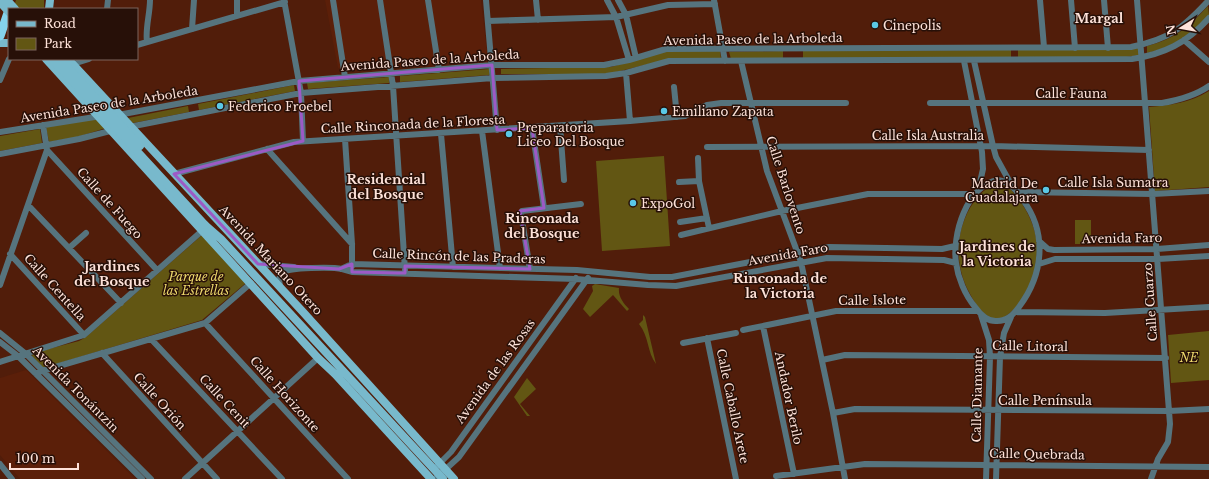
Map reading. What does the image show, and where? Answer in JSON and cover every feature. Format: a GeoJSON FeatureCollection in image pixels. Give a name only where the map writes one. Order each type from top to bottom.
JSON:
{"type":"FeatureCollection","features":[{"type":"Feature","properties":{"kind":"highway"},"geometry":{"type":"LineString","coordinates":[[0,6],[2,0]]}},
{"type":"Feature","properties":{"kind":"highway"},"geometry":{"type":"LineString","coordinates":[[2,40],[8,15]]}},
{"type":"Feature","properties":{"kind":"main road"},"geometry":{"type":"LineString","coordinates":[[6,0],[14,8]]}},
{"type":"Feature","properties":{"kind":"main road"},"geometry":{"type":"LineString","coordinates":[[0,2],[8,10]]}},
{"type":"Feature","properties":{"kind":"main road","name":"Avenida Mariano Otero"},"geometry":{"type":"LineString","coordinates":[[47,60],[97,115],[115,130],[206,226],[221,239],[352,380],[435,474]]}},
{"type":"Feature","properties":{"kind":"main road"},"geometry":{"type":"LineString","coordinates":[[53,60],[107,116],[115,130]]}},
{"type":"Feature","properties":{"kind":"main road","name":"Avenida Mariano Otero"},"geometry":{"type":"LineString","coordinates":[[53,60],[206,226]]}},
{"type":"Feature","properties":{"kind":"main road","name":"Avenida Mariano Otero"},"geometry":{"type":"LineString","coordinates":[[61,60],[206,226],[250,283],[318,358],[435,474],[454,479]]}},
{"type":"Feature","properties":{"kind":"main road","name":"Avenida Mariano Otero"},"geometry":{"type":"LineString","coordinates":[[71,61],[303,312],[435,474]]}},
{"type":"Feature","properties":{"kind":"main road"},"geometry":{"type":"LineString","coordinates":[[303,312],[352,380]]}},
{"type":"Feature","properties":{"kind":"main road"},"geometry":{"type":"LineString","coordinates":[[304,328],[335,374]]}},
{"type":"Feature","properties":{"kind":"street"},"geometry":{"type":"LineString","coordinates":[[147,42],[150,18],[150,0]]}},
{"type":"Feature","properties":{"kind":"street"},"geometry":{"type":"LineString","coordinates":[[192,29],[194,0]]}},
{"type":"Feature","properties":{"kind":"street"},"geometry":{"type":"LineString","coordinates":[[237,16],[238,0]]}},
{"type":"Feature","properties":{"kind":"street"},"geometry":{"type":"LineString","coordinates":[[333,0],[345,77]]}},
{"type":"Feature","properties":{"kind":"street"},"geometry":{"type":"LineString","coordinates":[[380,0],[393,86],[405,273]]}},
{"type":"Feature","properties":{"kind":"street"},"geometry":{"type":"LineString","coordinates":[[428,0],[439,70]]}},
{"type":"Feature","properties":{"kind":"street"},"geometry":{"type":"LineString","coordinates":[[486,0],[497,130]]}},
{"type":"Feature","properties":{"kind":"street"},"geometry":{"type":"LineString","coordinates":[[536,0],[538,20]]}},
{"type":"Feature","properties":{"kind":"street"},"geometry":{"type":"LineString","coordinates":[[607,0],[616,17],[629,60]]}},
{"type":"Feature","properties":{"kind":"street"},"geometry":{"type":"LineString","coordinates":[[618,0],[626,15],[636,58]]}},
{"type":"Feature","properties":{"kind":"street"},"geometry":{"type":"LineString","coordinates":[[1040,0],[1044,47]]}},
{"type":"Feature","properties":{"kind":"street"},"geometry":{"type":"LineString","coordinates":[[1071,0],[1075,48]]}},
{"type":"Feature","properties":{"kind":"street"},"geometry":{"type":"LineString","coordinates":[[1104,0],[1108,48]]}},
{"type":"Feature","properties":{"kind":"street","name":"Calle Cuarzo"},"geometry":{"type":"LineString","coordinates":[[1137,0],[1170,424],[1168,442],[1155,466],[1151,479]]}},
{"type":"Feature","properties":{"kind":"street"},"geometry":{"type":"LineString","coordinates":[[138,45],[284,1],[301,93],[303,141]]}},
{"type":"Feature","properties":{"kind":"street","name":"Avenida Paseo de la Arboleda"},"geometry":{"type":"LineString","coordinates":[[0,132],[97,115],[120,115],[193,102],[299,80],[492,65],[604,65],[629,60],[666,49],[1131,47],[1175,33],[1189,22],[1208,1]]}},
{"type":"Feature","properties":{"kind":"street"},"geometry":{"type":"LineString","coordinates":[[488,22],[616,17],[668,2],[714,2],[725,61]]}},
{"type":"Feature","properties":{"kind":"street","name":"Avenida Paseo de la Arboleda"},"geometry":{"type":"LineString","coordinates":[[0,154],[47,148],[115,130],[301,93],[493,78],[606,76],[626,73],[669,61],[974,61],[1132,59],[1168,50],[1200,28],[1209,18]]}},
{"type":"Feature","properties":{"kind":"street"},"geometry":{"type":"LineString","coordinates":[[1184,40],[1209,62]]}},
{"type":"Feature","properties":{"kind":"street"},"geometry":{"type":"LineString","coordinates":[[1014,48],[1014,60]]}},
{"type":"Feature","properties":{"kind":"street"},"geometry":{"type":"LineString","coordinates":[[0,80],[9,60]]}},
{"type":"Feature","properties":{"kind":"street","name":"Calle Barlovento"},"geometry":{"type":"LineString","coordinates":[[741,61],[767,171],[801,262],[833,413],[845,479]]}},
{"type":"Feature","properties":{"kind":"street"},"geometry":{"type":"LineString","coordinates":[[964,61],[982,146],[983,169],[977,192]]}},
{"type":"Feature","properties":{"kind":"street"},"geometry":{"type":"LineString","coordinates":[[974,61],[992,146],[999,163],[1015,190]]}},
{"type":"Feature","properties":{"kind":"street"},"geometry":{"type":"LineString","coordinates":[[626,73],[630,121]]}},
{"type":"Feature","properties":{"kind":"street","name":"Calle Fauna"},"geometry":{"type":"LineString","coordinates":[[930,103],[1146,104],[1162,103],[1181,99],[1198,93],[1209,86]]}},
{"type":"Feature","properties":{"kind":"street"},"geometry":{"type":"LineString","coordinates":[[674,87],[677,117]]}},
{"type":"Feature","properties":{"kind":"street"},"geometry":{"type":"LineString","coordinates":[[193,102],[195,114]]}},
{"type":"Feature","properties":{"kind":"street","name":"Calle Rinconada de la Floresta"},"geometry":{"type":"LineString","coordinates":[[174,174],[303,141],[396,137],[677,117],[689,114],[707,105],[721,103],[846,103]]}},
{"type":"Feature","properties":{"kind":"street"},"geometry":{"type":"LineString","coordinates":[[0,285],[47,148],[42,125]]}},
{"type":"Feature","properties":{"kind":"street"},"geometry":{"type":"LineString","coordinates":[[560,126],[564,180]]}},
{"type":"Feature","properties":{"kind":"street"},"geometry":{"type":"LineString","coordinates":[[532,128],[544,208]]}},
{"type":"Feature","properties":{"kind":"street"},"geometry":{"type":"LineString","coordinates":[[482,131],[500,268]]}},
{"type":"Feature","properties":{"kind":"street"},"geometry":{"type":"LineString","coordinates":[[441,134],[453,267]]}},
{"type":"Feature","properties":{"kind":"street"},"geometry":{"type":"LineString","coordinates":[[345,139],[352,244],[352,272]]}},
{"type":"Feature","properties":{"kind":"street","name":"Calle Isla Australia"},"geometry":{"type":"LineString","coordinates":[[707,147],[992,146],[1149,150]]}},
{"type":"Feature","properties":{"kind":"street","name":"Calle de Fuego"},"geometry":{"type":"LineString","coordinates":[[47,148],[157,270]]}},
{"type":"Feature","properties":{"kind":"street"},"geometry":{"type":"LineString","coordinates":[[267,149],[352,244]]}},
{"type":"Feature","properties":{"kind":"street"},"geometry":{"type":"LineString","coordinates":[[698,158],[699,181],[709,228]]}},
{"type":"Feature","properties":{"kind":"street"},"geometry":{"type":"LineString","coordinates":[[998,180],[1008,183],[1015,190],[1026,203],[1032,215],[1039,241],[1039,264],[1032,287],[1013,314],[1003,320],[994,321],[986,318],[979,312],[965,292],[956,263],[955,246],[960,222],[977,192],[988,183],[998,180]]}},
{"type":"Feature","properties":{"kind":"street"},"geometry":{"type":"LineString","coordinates":[[679,182],[699,181]]}},
{"type":"Feature","properties":{"kind":"street","name":"Calle Isla Sumatra"},"geometry":{"type":"LineString","coordinates":[[1015,190],[1153,194],[1209,191]]}},
{"type":"Feature","properties":{"kind":"street"},"geometry":{"type":"LineString","coordinates":[[681,235],[782,211],[868,194],[977,192]]}},
{"type":"Feature","properties":{"kind":"street"},"geometry":{"type":"LineString","coordinates":[[530,269],[521,214],[522,211],[581,204]]}},
{"type":"Feature","properties":{"kind":"street"},"geometry":{"type":"LineString","coordinates":[[28,205],[120,303]]}},
{"type":"Feature","properties":{"kind":"street"},"geometry":{"type":"LineString","coordinates":[[680,222],[707,218]]}},
{"type":"Feature","properties":{"kind":"street"},"geometry":{"type":"LineString","coordinates":[[0,362],[84,335],[206,226]]}},
{"type":"Feature","properties":{"kind":"street"},"geometry":{"type":"LineString","coordinates":[[69,248],[86,234]]}},
{"type":"Feature","properties":{"kind":"street","name":"Avenida Faro"},"geometry":{"type":"LineString","coordinates":[[1039,241],[1048,249],[1054,250],[1157,249],[1209,245]]}},
{"type":"Feature","properties":{"kind":"street","name":"Avenida Faro"},"geometry":{"type":"LineString","coordinates":[[576,270],[650,277],[672,277],[829,247],[942,249],[955,246]]}},
{"type":"Feature","properties":{"kind":"street","name":"Calle Centella"},"geometry":{"type":"LineString","coordinates":[[10,254],[84,335]]}},
{"type":"Feature","properties":{"kind":"street","name":"Avenida Faro"},"geometry":{"type":"LineString","coordinates":[[1039,264],[1055,260],[1158,259],[1209,256]]}},
{"type":"Feature","properties":{"kind":"street","name":"Avenida Faro"},"geometry":{"type":"LineString","coordinates":[[576,279],[648,286],[676,286],[801,262],[833,258],[944,260],[956,263]]}},
{"type":"Feature","properties":{"kind":"street","name":"Calle Rincón de las Praderas"},"geometry":{"type":"LineString","coordinates":[[258,264],[282,265],[300,268]]}},
{"type":"Feature","properties":{"kind":"street","name":"Calle Rincón de las Praderas"},"geometry":{"type":"LineString","coordinates":[[282,291],[279,280],[281,274],[287,270],[300,268],[341,268],[352,264],[576,270]]}},
{"type":"Feature","properties":{"kind":"street","name":"Calle Rincón de las Praderas"},"geometry":{"type":"LineString","coordinates":[[341,268],[352,272],[576,279]]}},
{"type":"Feature","properties":{"kind":"street"},"geometry":{"type":"LineString","coordinates":[[576,270],[576,279]]}},
{"type":"Feature","properties":{"kind":"street"},"geometry":{"type":"LineString","coordinates":[[588,271],[588,280]]}},
{"type":"Feature","properties":{"kind":"street","name":"Avenida de las Rosas"},"geometry":{"type":"LineString","coordinates":[[435,474],[576,279]]}},
{"type":"Feature","properties":{"kind":"street","name":"Avenida de las Rosas"},"geometry":{"type":"LineString","coordinates":[[435,474],[459,457],[555,323],[588,280]]}},
{"type":"Feature","properties":{"kind":"street"},"geometry":{"type":"LineString","coordinates":[[35,373],[205,323],[250,283]]}},
{"type":"Feature","properties":{"kind":"street"},"geometry":{"type":"LineString","coordinates":[[555,323],[555,314],[560,301]]}},
{"type":"Feature","properties":{"kind":"street"},"geometry":{"type":"LineString","coordinates":[[1013,314],[1162,310],[1209,307]]}},
{"type":"Feature","properties":{"kind":"street","name":"Calle Islote"},"geometry":{"type":"LineString","coordinates":[[743,330],[836,311],[979,312]]}},
{"type":"Feature","properties":{"kind":"street","name":"Calle Diamante"},"geometry":{"type":"LineString","coordinates":[[979,312],[989,340],[990,357],[986,479]]}},
{"type":"Feature","properties":{"kind":"street","name":"Calle Diamante"},"geometry":{"type":"LineString","coordinates":[[996,479],[1000,357],[1004,332],[1013,314]]}},
{"type":"Feature","properties":{"kind":"street","name":"Calle Horizonte"},"geometry":{"type":"LineString","coordinates":[[205,323],[348,479]]}},
{"type":"Feature","properties":{"kind":"street","name":"Andador Berilo"},"geometry":{"type":"LineString","coordinates":[[763,326],[794,474]]}},
{"type":"Feature","properties":{"kind":"street","name":"Avenida Tonántzin"},"geometry":{"type":"LineString","coordinates":[[0,333],[26,354],[151,479]]}},
{"type":"Feature","properties":{"kind":"street"},"geometry":{"type":"LineString","coordinates":[[683,343],[736,333]]}},
{"type":"Feature","properties":{"kind":"street","name":"Calle Caballo Arete"},"geometry":{"type":"LineString","coordinates":[[707,338],[737,476],[736,479]]}},
{"type":"Feature","properties":{"kind":"street","name":"Calle Cenit"},"geometry":{"type":"LineString","coordinates":[[151,339],[282,479]]}},
{"type":"Feature","properties":{"kind":"street","name":"Avenida Tonántzin"},"geometry":{"type":"LineString","coordinates":[[0,342],[18,356],[142,479]]}},
{"type":"Feature","properties":{"kind":"street","name":"Calle Orión"},"geometry":{"type":"LineString","coordinates":[[102,353],[217,479]]}},
{"type":"Feature","properties":{"kind":"street","name":"Calle Litoral"},"geometry":{"type":"LineString","coordinates":[[822,360],[845,355],[1166,358]]}},
{"type":"Feature","properties":{"kind":"street"},"geometry":{"type":"LineString","coordinates":[[185,479],[318,358]]}},
{"type":"Feature","properties":{"kind":"street","name":"Calle Península"},"geometry":{"type":"LineString","coordinates":[[833,413],[855,409],[988,411],[1169,411],[1209,409]]}},
{"type":"Feature","properties":{"kind":"street"},"geometry":{"type":"LineString","coordinates":[[0,464],[12,479]]}},
{"type":"Feature","properties":{"kind":"street","name":"Calle Quebrada"},"geometry":{"type":"LineString","coordinates":[[776,476],[865,464],[1209,467]]}},
{"type":"Feature","properties":{"kind":"highlighted area"},"geometry":{"type":"Polygon","coordinates":[[[492,65],[497,130],[532,128],[544,208],[520,211],[530,269],[405,266],[405,273],[397,273],[352,272],[352,264],[339,269],[258,264],[174,174],[303,141],[299,81],[492,65]]]}},
{"type":"Feature","properties":{"kind":"shaded area"},"geometry":{"type":"Polygon","coordinates":[[[325,0],[481,0],[488,61],[338,68],[325,0]]]}},
{"type":"Feature","properties":{"kind":"shaded area"},"geometry":{"type":"Polygon","coordinates":[[[26,370],[135,479],[20,479],[0,455],[0,378],[26,370]]]}},
{"type":"Feature","properties":{"kind":"green space"},"geometry":{"type":"Polygon","coordinates":[[[16,0],[44,0],[44,8],[13,8],[16,0]]]}},
{"type":"Feature","properties":{"kind":"green space"},"geometry":{"type":"Polygon","coordinates":[[[1208,6],[1209,15],[1195,29],[1173,44],[1147,53],[1147,46],[1174,36],[1194,20],[1208,6]]]}},
{"type":"Feature","properties":{"kind":"green space"},"geometry":{"type":"Polygon","coordinates":[[[1139,48],[1140,55],[1126,57],[1018,57],[1018,50],[1139,48]]]}},
{"type":"Feature","properties":{"kind":"green space"},"geometry":{"type":"Polygon","coordinates":[[[1011,50],[1011,58],[803,58],[803,51],[1011,50]]]}},
{"type":"Feature","properties":{"kind":"green space"},"geometry":{"type":"Polygon","coordinates":[[[667,51],[720,51],[721,59],[669,59],[608,74],[501,74],[501,69],[611,67],[667,51]]]}},
{"type":"Feature","properties":{"kind":"green space"},"geometry":{"type":"Polygon","coordinates":[[[783,51],[783,59],[731,59],[729,52],[783,51]]]}},
{"type":"Feature","properties":{"kind":"green space"},"geometry":{"type":"Polygon","coordinates":[[[489,69],[489,75],[400,82],[400,76],[489,69]]]}},
{"type":"Feature","properties":{"kind":"green space"},"geometry":{"type":"Polygon","coordinates":[[[389,77],[389,83],[308,89],[307,83],[389,77]]]}},
{"type":"Feature","properties":{"kind":"green space"},"geometry":{"type":"Polygon","coordinates":[[[294,85],[295,91],[199,110],[198,104],[294,85]]]}},
{"type":"Feature","properties":{"kind":"green space"},"geometry":{"type":"Polygon","coordinates":[[[1209,91],[1209,187],[1155,191],[1149,107],[1187,101],[1209,91]]]}},
{"type":"Feature","properties":{"kind":"green space"},"geometry":{"type":"Polygon","coordinates":[[[188,106],[189,112],[133,123],[128,118],[188,106]]]}},
{"type":"Feature","properties":{"kind":"green space"},"geometry":{"type":"Polygon","coordinates":[[[97,118],[106,128],[77,137],[49,142],[46,127],[97,118]]]}},
{"type":"Feature","properties":{"kind":"green space"},"geometry":{"type":"Polygon","coordinates":[[[40,129],[42,143],[0,151],[0,136],[40,129]]]}},
{"type":"Feature","properties":{"kind":"green space","name":"ExpoGol"},"geometry":{"type":"Polygon","coordinates":[[[664,156],[670,246],[602,251],[596,161],[664,156]]]}},
{"type":"Feature","properties":{"kind":"green space"},"geometry":{"type":"Polygon","coordinates":[[[996,184],[1003,185],[1009,189],[1023,205],[1034,229],[1037,242],[1033,278],[1016,307],[1001,318],[988,316],[981,311],[975,303],[964,282],[959,261],[959,239],[965,218],[975,200],[987,188],[996,184]]]}},
{"type":"Feature","properties":{"kind":"green space"},"geometry":{"type":"Polygon","coordinates":[[[1075,220],[1091,220],[1091,244],[1075,244],[1075,220]]]}},
{"type":"Feature","properties":{"kind":"green space","name":"Parque de las Estrellas"},"geometry":{"type":"Polygon","coordinates":[[[202,235],[247,282],[202,320],[43,368],[32,356],[33,353],[79,341],[86,337],[202,235]]]}},
{"type":"Feature","properties":{"kind":"green space"},"geometry":{"type":"Polygon","coordinates":[[[595,284],[619,288],[621,299],[629,309],[627,311],[613,295],[590,317],[583,309],[593,291],[592,286],[595,284]]]}},
{"type":"Feature","properties":{"kind":"green space"},"geometry":{"type":"Polygon","coordinates":[[[643,315],[645,317],[656,364],[651,354],[645,334],[639,324],[643,320],[643,315]]]}},
{"type":"Feature","properties":{"kind":"green space","name":"NE"},"geometry":{"type":"Polygon","coordinates":[[[1209,331],[1209,380],[1171,383],[1168,335],[1209,331]]]}},
{"type":"Feature","properties":{"kind":"green space"},"geometry":{"type":"Polygon","coordinates":[[[527,378],[536,389],[520,404],[530,416],[527,416],[514,397],[527,378]]]}},
{"type":"Feature","properties":{"kind":"place","name":"Cinepolis"},"geometry":{"type":"Point","coordinates":[875,25]}},
{"type":"Feature","properties":{"kind":"place","name":"Federico Froebel"},"geometry":{"type":"Point","coordinates":[220,106]}},
{"type":"Feature","properties":{"kind":"place","name":"Emiliano Zapata"},"geometry":{"type":"Point","coordinates":[664,111]}},
{"type":"Feature","properties":{"kind":"place","name":"Preparatoria Liceo Del Bosque"},"geometry":{"type":"Point","coordinates":[509,134]}},
{"type":"Feature","properties":{"kind":"place","name":"Madrid De Guadalajara"},"geometry":{"type":"Point","coordinates":[1046,190]}},
{"type":"Feature","properties":{"kind":"place","name":"ExpoGol"},"geometry":{"type":"Point","coordinates":[633,203]}},
{"type":"Feature","properties":{"kind":"district","name":"Margal"},"geometry":{"type":"Point","coordinates":[1099,18]}},
{"type":"Feature","properties":{"kind":"district","name":"Residencial del Bosque"},"geometry":{"type":"Point","coordinates":[386,186]}},
{"type":"Feature","properties":{"kind":"district","name":"Rinconada del Bosque"},"geometry":{"type":"Point","coordinates":[542,226]}},
{"type":"Feature","properties":{"kind":"district","name":"Jardines de la Victoria"},"geometry":{"type":"Point","coordinates":[997,254]}},
{"type":"Feature","properties":{"kind":"district","name":"Jardines del Bosque"},"geometry":{"type":"Point","coordinates":[112,274]}},
{"type":"Feature","properties":{"kind":"district","name":"Rinconada de la Victoria"},"geometry":{"type":"Point","coordinates":[780,286]}}]}
